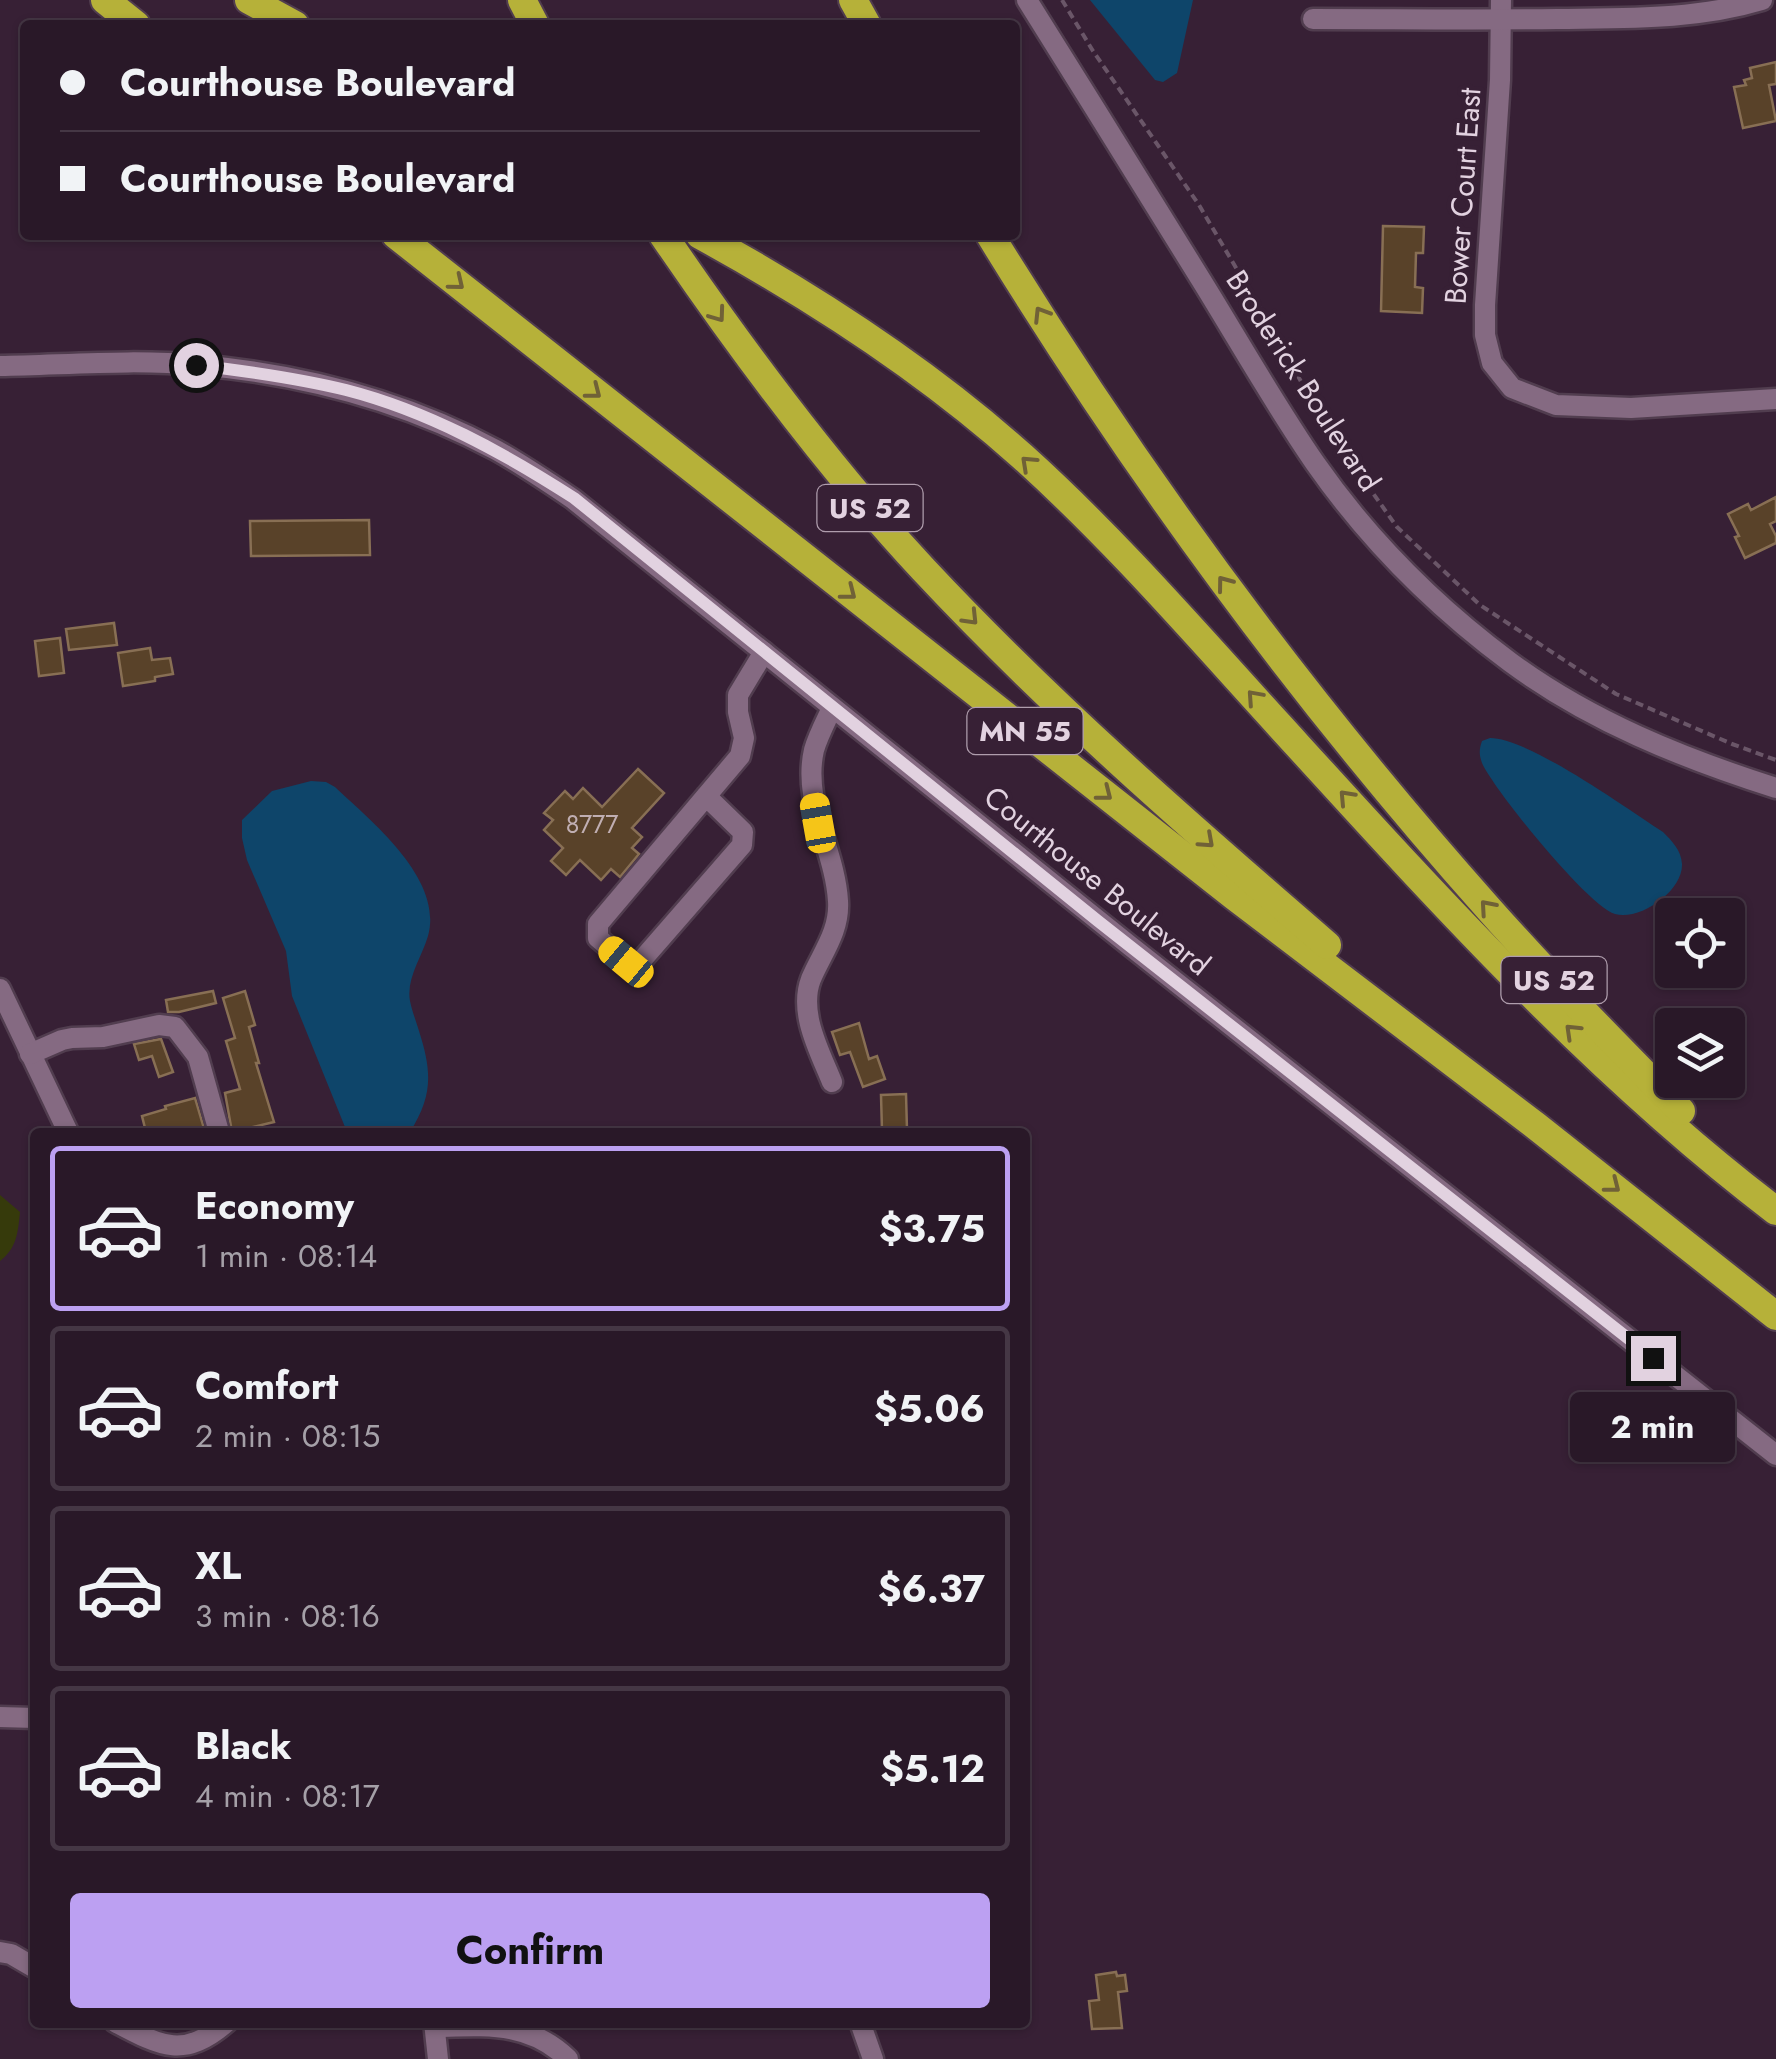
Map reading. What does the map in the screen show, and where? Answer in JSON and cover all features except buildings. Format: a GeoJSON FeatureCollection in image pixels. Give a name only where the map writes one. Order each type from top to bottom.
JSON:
{"type":"FeatureCollection","features":[{"type":"Feature","properties":{"kind":"highway"},"geometry":{"type":"LineString","coordinates":[[106,0],[130,20]]}},
{"type":"Feature","properties":{"kind":"highway"},"geometry":{"type":"LineString","coordinates":[[249,0],[286,20]]}},
{"type":"Feature","properties":{"kind":"highway","name":"MN 55"},"geometry":{"type":"LineString","coordinates":[[402,240],[1234,896],[1536,1126]]}},
{"type":"Feature","properties":{"kind":"highway","name":"US 52"},"geometry":{"type":"LineString","coordinates":[[667,240],[764,378],[866,504],[968,616],[1108,753],[1536,1126],[1776,1316]]}},
{"type":"Feature","properties":{"kind":"highway"},"geometry":{"type":"LineString","coordinates":[[709,240],[822,306],[902,360],[1023,457],[1084,514],[1508,971],[1648,1104],[1776,1211]]}},
{"type":"Feature","properties":{"kind":"highway","name":"US 52"},"geometry":{"type":"LineString","coordinates":[[993,240],[1096,402],[1168,506],[1348,743],[1559,986],[1776,1201]]}},
{"type":"Feature","properties":{"kind":"street","name":"Broderick Boulevard"},"geometry":{"type":"LineString","coordinates":[[1027,0],[1315,462],[1372,536],[1476,636],[1548,688],[1633,734],[1776,788]]}},
{"type":"Feature","properties":{"kind":"street"},"geometry":{"type":"LineString","coordinates":[[1312,20],[1501,10],[1690,15],[1762,0]]}},
{"type":"Feature","properties":{"kind":"street","name":"Bower Court East"},"geometry":{"type":"LineString","coordinates":[[1501,10],[1485,305],[1485,336],[1492,363],[1512,388],[1556,405],[1631,408],[1776,399]]}},
{"type":"Feature","properties":{"kind":"street","name":"Courthouse Boulevard"},"geometry":{"type":"LineString","coordinates":[[0,366],[196,365],[312,383],[349,391],[459,432],[543,478],[574,498],[1144,958],[1776,1454]]}},
{"type":"Feature","properties":{"kind":"street"},"geometry":{"type":"LineString","coordinates":[[706,796],[743,832],[742,845],[641,962],[626,962],[598,938],[598,924],[706,796],[740,756],[744,738],[738,695],[764,652]]}},
{"type":"Feature","properties":{"kind":"street"},"geometry":{"type":"LineString","coordinates":[[832,708],[814,750],[812,774],[818,823],[838,898],[838,916],[811,980],[807,1009],[832,1082]]}},
{"type":"Feature","properties":{"kind":"street"},"geometry":{"type":"LineString","coordinates":[[0,989],[66,1128]]}},
{"type":"Feature","properties":{"kind":"street"},"geometry":{"type":"LineString","coordinates":[[30,1054],[72,1038],[166,1024],[175,1027],[198,1057],[219,1128]]}},
{"type":"Feature","properties":{"kind":"street"},"geometry":{"type":"LineString","coordinates":[[0,1716],[30,1718]]}},
{"type":"Feature","properties":{"kind":"street"},"geometry":{"type":"LineString","coordinates":[[0,1952],[30,1965]]}},
{"type":"Feature","properties":{"kind":"street"},"geometry":{"type":"LineString","coordinates":[[127,2028],[153,2043],[176,2048],[200,2044],[221,2028]]}},
{"type":"Feature","properties":{"kind":"street"},"geometry":{"type":"LineString","coordinates":[[435,2028],[438,2059]]}},
{"type":"Feature","properties":{"kind":"street"},"geometry":{"type":"LineString","coordinates":[[514,2028],[544,2040],[568,2059]]}},
{"type":"Feature","properties":{"kind":"street"},"geometry":{"type":"LineString","coordinates":[[862,2028],[872,2059]]}},
{"type":"Feature","properties":{"kind":"path"},"geometry":{"type":"LineString","coordinates":[[1062,0],[1199,205],[1328,430],[1397,527],[1480,605],[1616,694],[1776,760]]}},
{"type":"Feature","properties":{"kind":"green space"},"geometry":{"type":"Polygon","coordinates":[[[0,1195],[20,1212],[13,1245],[0,1261],[0,1195]]]}},
{"type":"Feature","properties":{"kind":"water"},"geometry":{"type":"Polygon","coordinates":[[[1090,0],[1193,0],[1177,73],[1163,82],[1155,80],[1090,0]]]}},
{"type":"Feature","properties":{"kind":"water"},"geometry":{"type":"Polygon","coordinates":[[[1482,741],[1507,741],[1552,761],[1663,832],[1678,850],[1682,864],[1668,894],[1655,898],[1655,904],[1636,913],[1615,914],[1602,907],[1543,846],[1490,777],[1482,763],[1482,741]]]}},
{"type":"Feature","properties":{"kind":"water"},"geometry":{"type":"Polygon","coordinates":[[[311,781],[335,787],[401,853],[425,893],[430,915],[428,936],[409,992],[428,1083],[412,1128],[345,1128],[292,996],[286,951],[247,860],[242,838],[242,820],[272,791],[311,781]]]}},
{"type":"Feature","properties":{"kind":"route"},"geometry":{"type":"LineString","coordinates":[[196,365],[312,383],[386,404],[494,449],[574,498],[1098,921],[1653,1358]]}}]}
